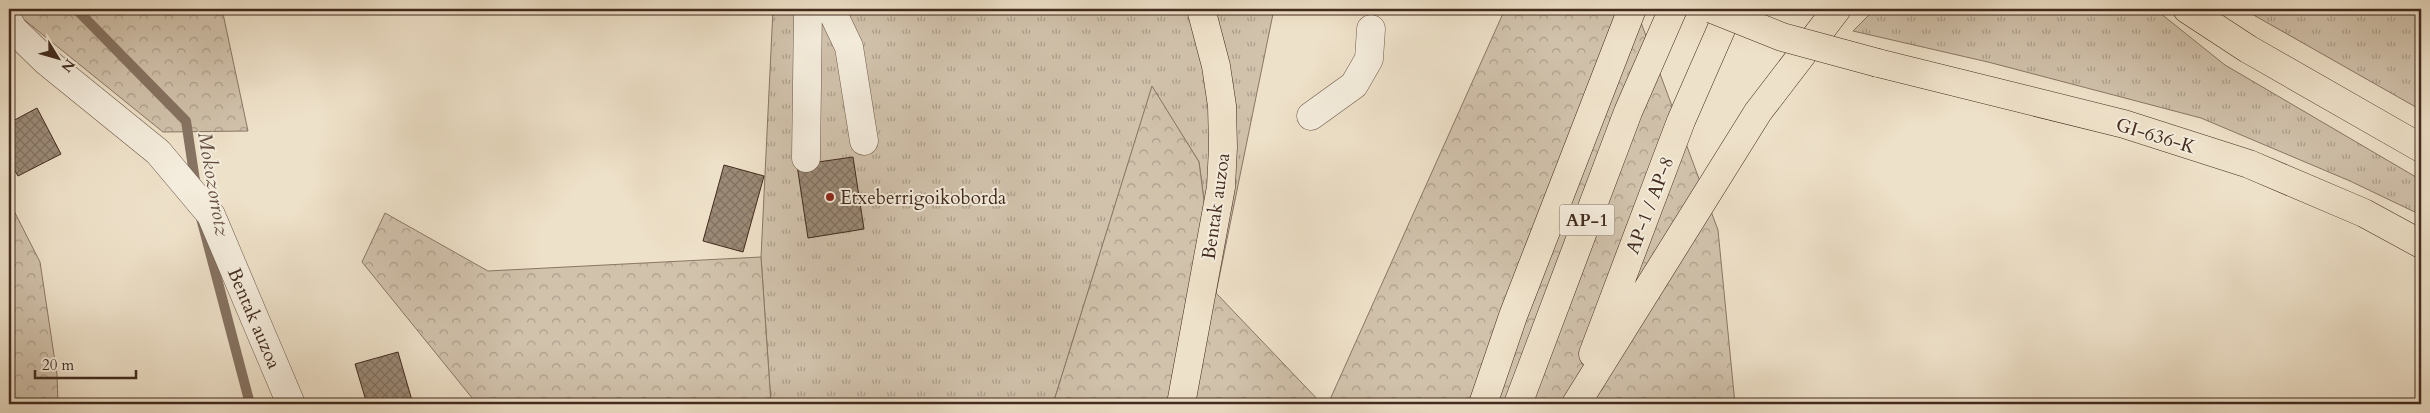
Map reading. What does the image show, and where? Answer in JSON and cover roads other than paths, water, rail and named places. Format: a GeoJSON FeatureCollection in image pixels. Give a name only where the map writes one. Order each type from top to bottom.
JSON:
{"type":"FeatureCollection","features":[{"type":"Feature","properties":{"kind":"main road","name":"Bentak auzoa"},"geometry":{"type":"LineString","coordinates":[[1181,404],[1221,187],[1223,147],[1222,106],[1216,66],[1201,9]]}},
{"type":"Feature","properties":{"kind":"main road"},"geometry":{"type":"LineString","coordinates":[[1483,404],[1513,316],[1632,9]]}},
{"type":"Feature","properties":{"kind":"main road","name":"AP-1"},"geometry":{"type":"LineString","coordinates":[[1518,404],[1628,112],[1673,9]]}},
{"type":"Feature","properties":{"kind":"main road","name":"GI-636-K"},"geometry":{"type":"LineString","coordinates":[[1712,9],[1782,38],[2124,124],[2249,164],[2364,212],[2421,244]]}},
{"type":"Feature","properties":{"kind":"main road","name":"AP-1 / AP-8"},"geometry":{"type":"LineString","coordinates":[[1575,404],[1681,121],[1730,9]]}},
{"type":"Feature","properties":{"kind":"main road"},"geometry":{"type":"LineString","coordinates":[[1575,404],[1748,127],[1784,76],[1837,9]]}},
{"type":"Feature","properties":{"kind":"main road"},"geometry":{"type":"LineString","coordinates":[[2188,9],[2248,49],[2421,148]]}},
{"type":"Feature","properties":{"kind":"main road"},"geometry":{"type":"LineString","coordinates":[[2364,212],[2421,256]]}},
{"type":"Feature","properties":{"kind":"street"},"geometry":{"type":"LineString","coordinates":[[806,158],[808,9]]}},
{"type":"Feature","properties":{"kind":"street"},"geometry":{"type":"LineString","coordinates":[[831,9],[849,48],[864,141]]}},
{"type":"Feature","properties":{"kind":"street","name":"Bentak auzoa"},"geometry":{"type":"LineString","coordinates":[[9,22],[13,29],[46,62],[158,152],[211,215],[291,404]]}},
{"type":"Feature","properties":{"kind":"street"},"geometry":{"type":"LineString","coordinates":[[1311,116],[1354,85],[1369,59],[1371,29]]}},
{"type":"Feature","properties":{"kind":"waterway","name":"Mokozorrotz"},"geometry":{"type":"LineString","coordinates":[[76,9],[186,121],[196,187]]}},
{"type":"Feature","properties":{"kind":"waterway","name":"Mokozorrotz"},"geometry":{"type":"LineString","coordinates":[[201,218],[250,404]]}},
{"type":"Feature","properties":{"kind":"place","name":"Etxeberrigoikoborda"},"geometry":{"type":"Point","coordinates":[830,197]}}]}
